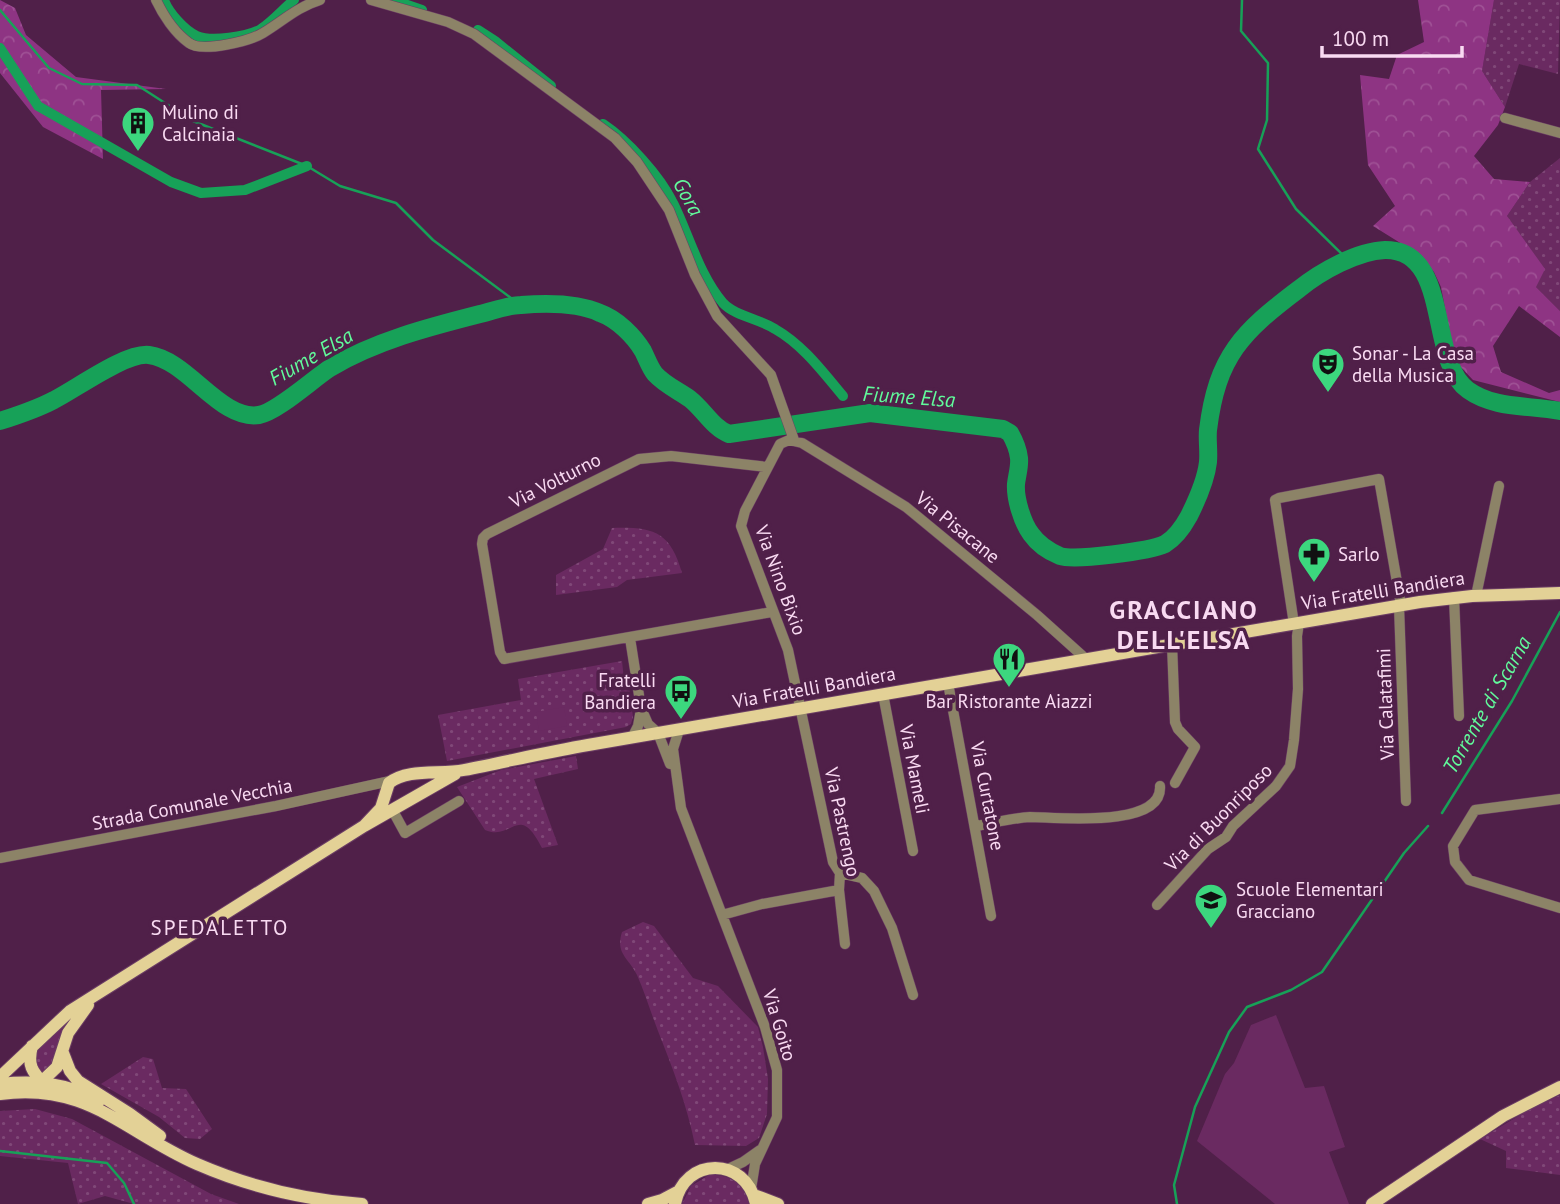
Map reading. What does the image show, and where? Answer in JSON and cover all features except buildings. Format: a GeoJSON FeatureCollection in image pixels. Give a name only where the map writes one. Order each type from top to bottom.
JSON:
{"type":"FeatureCollection","features":[{"type":"Feature","properties":{"kind":"main road","name":"Via Fratelli Bandiera"},"geometry":{"type":"LineString","coordinates":[[364,826],[382,808],[388,787],[416,775],[463,770],[632,737],[1400,605],[1454,597],[1560,593]]}},
{"type":"Feature","properties":{"kind":"main road","name":"Via Fratelli Bandiera"},"geometry":{"type":"LineString","coordinates":[[0,1077],[71,1011],[364,826],[463,770]]}},
{"type":"Feature","properties":{"kind":"main road"},"geometry":{"type":"LineString","coordinates":[[416,775],[423,785],[423,792]]}},
{"type":"Feature","properties":{"kind":"main road"},"geometry":{"type":"LineString","coordinates":[[388,787],[391,803],[396,809]]}},
{"type":"Feature","properties":{"kind":"main road","name":"Via Fratelli Bandiera"},"geometry":{"type":"LineString","coordinates":[[43,1083],[55,1070],[63,1054],[71,1027],[95,997]]}},
{"type":"Feature","properties":{"kind":"main road"},"geometry":{"type":"LineString","coordinates":[[32,1046],[29,1063],[43,1083],[50,1088],[82,1097],[101,1111]]}},
{"type":"Feature","properties":{"kind":"main road"},"geometry":{"type":"LineString","coordinates":[[63,1054],[70,1071],[78,1081],[160,1136]]}},
{"type":"Feature","properties":{"kind":"main road"},"geometry":{"type":"LineString","coordinates":[[0,1092],[43,1083]]}},
{"type":"Feature","properties":{"kind":"main road"},"geometry":{"type":"LineString","coordinates":[[0,1084],[43,1083],[66,1086],[160,1136],[210,1168]]}},
{"type":"Feature","properties":{"kind":"main road"},"geometry":{"type":"LineString","coordinates":[[1372,1204],[1493,1122],[1519,1106],[1560,1087]]}},
{"type":"Feature","properties":{"kind":"main road"},"geometry":{"type":"LineString","coordinates":[[0,1092],[51,1093],[73,1098],[194,1163],[243,1182],[322,1201],[362,1204]]}},
{"type":"Feature","properties":{"kind":"main road"},"geometry":{"type":"LineString","coordinates":[[648,1204],[677,1198],[685,1181],[705,1169],[727,1169],[744,1180],[753,1196],[778,1204]]}},
{"type":"Feature","properties":{"kind":"street"},"geometry":{"type":"LineString","coordinates":[[156,0],[162,14],[191,45],[198,46],[243,41],[262,34],[292,12],[320,0]]}},
{"type":"Feature","properties":{"kind":"street"},"geometry":{"type":"LineString","coordinates":[[371,0],[448,22],[474,34],[625,147],[669,210],[695,275],[713,310],[725,327],[769,372],[793,435]]}},
{"type":"Feature","properties":{"kind":"street"},"geometry":{"type":"LineString","coordinates":[[1505,118],[1560,133]]}},
{"type":"Feature","properties":{"kind":"street","name":"Via Nino Bixio"},"geometry":{"type":"LineString","coordinates":[[793,435],[782,443],[767,467],[743,514],[741,526],[786,643],[801,708]]}},
{"type":"Feature","properties":{"kind":"street","name":"Via Pisacane"},"geometry":{"type":"LineString","coordinates":[[793,435],[906,507],[1086,659]]}},
{"type":"Feature","properties":{"kind":"street","name":"Via Volturno"},"geometry":{"type":"LineString","coordinates":[[630,638],[503,658],[482,540],[485,536],[639,459],[671,456],[767,467]]}},
{"type":"Feature","properties":{"kind":"street","name":"Via Calatafimi"},"geometry":{"type":"LineString","coordinates":[[1297,623],[1275,500],[1379,479],[1400,605],[1406,800]]}},
{"type":"Feature","properties":{"kind":"street"},"geometry":{"type":"LineString","coordinates":[[1476,596],[1499,486]]}},
{"type":"Feature","properties":{"kind":"street"},"geometry":{"type":"LineString","coordinates":[[1454,597],[1459,716]]}},
{"type":"Feature","properties":{"kind":"street"},"geometry":{"type":"LineString","coordinates":[[632,737],[638,726],[641,708],[630,638],[772,612]]}},
{"type":"Feature","properties":{"kind":"street","name":"Via di Buonriposo"},"geometry":{"type":"LineString","coordinates":[[1157,905],[1208,849],[1226,837],[1233,826],[1276,786],[1290,766],[1298,688],[1297,623]]}},
{"type":"Feature","properties":{"kind":"street"},"geometry":{"type":"LineString","coordinates":[[1172,644],[1174,720],[1178,729],[1195,747],[1175,783]]}},
{"type":"Feature","properties":{"kind":"street","name":"Via Curtatone"},"geometry":{"type":"LineString","coordinates":[[948,683],[991,916]]}},
{"type":"Feature","properties":{"kind":"street","name":"Via Mameli"},"geometry":{"type":"LineString","coordinates":[[883,694],[913,851]]}},
{"type":"Feature","properties":{"kind":"street","name":"Via Goito"},"geometry":{"type":"LineString","coordinates":[[641,708],[648,724],[658,733],[675,774]]}},
{"type":"Feature","properties":{"kind":"street","name":"Via Pastrengo"},"geometry":{"type":"LineString","coordinates":[[801,708],[833,862],[840,873],[839,890],[845,944]]}},
{"type":"Feature","properties":{"kind":"street","name":"Via Goito"},"geometry":{"type":"LineString","coordinates":[[679,730],[673,745],[682,812],[765,1027],[776,1065],[777,1117],[755,1164],[753,1196]]}},
{"type":"Feature","properties":{"kind":"street"},"geometry":{"type":"LineString","coordinates":[[976,826],[1027,817],[1089,820],[1123,815],[1156,800],[1160,794],[1160,786]]}},
{"type":"Feature","properties":{"kind":"street","name":"Strada Comunale Vecchia"},"geometry":{"type":"LineString","coordinates":[[0,858],[388,787]]}},
{"type":"Feature","properties":{"kind":"street"},"geometry":{"type":"LineString","coordinates":[[1560,799],[1475,810],[1452,852],[1459,869],[1471,881],[1560,908]]}},
{"type":"Feature","properties":{"kind":"street"},"geometry":{"type":"LineString","coordinates":[[396,809],[405,833],[459,801]]}},
{"type":"Feature","properties":{"kind":"street"},"geometry":{"type":"LineString","coordinates":[[840,873],[859,877],[872,887],[892,928],[913,995]]}},
{"type":"Feature","properties":{"kind":"street"},"geometry":{"type":"LineString","coordinates":[[722,915],[762,904],[839,890]]}},
{"type":"Feature","properties":{"kind":"street"},"geometry":{"type":"LineString","coordinates":[[727,1169],[748,1159],[763,1147]]}},
{"type":"Feature","properties":{"kind":"shaded area"},"geometry":{"type":"Polygon","coordinates":[[[1494,0],[1560,0],[1558,74],[1519,64],[1505,107],[1482,71],[1494,0]]]}},
{"type":"Feature","properties":{"kind":"shaded area"},"geometry":{"type":"Polygon","coordinates":[[[1560,158],[1560,311],[1536,287],[1507,216],[1530,182],[1560,158]]]}},
{"type":"Feature","properties":{"kind":"shaded area"},"geometry":{"type":"Polygon","coordinates":[[[612,528],[639,529],[658,534],[672,548],[682,573],[627,580],[617,587],[556,595],[556,575],[603,549],[612,528]]]}},
{"type":"Feature","properties":{"kind":"shaded area"},"geometry":{"type":"Polygon","coordinates":[[[622,661],[624,680],[628,680],[633,717],[631,724],[626,727],[447,761],[438,715],[521,700],[518,679],[622,661]]]}},
{"type":"Feature","properties":{"kind":"shaded area"},"geometry":{"type":"Polygon","coordinates":[[[564,707],[567,726],[539,731],[536,712],[564,707]]]}},
{"type":"Feature","properties":{"kind":"shaded area"},"geometry":{"type":"Polygon","coordinates":[[[576,756],[578,769],[534,779],[558,845],[542,848],[534,834],[521,825],[495,832],[485,830],[457,787],[501,770],[576,756]]]}},
{"type":"Feature","properties":{"kind":"shaded area"},"geometry":{"type":"Polygon","coordinates":[[[643,922],[654,926],[693,978],[718,986],[758,1027],[768,1079],[767,1114],[759,1138],[746,1146],[695,1145],[679,1087],[643,989],[620,946],[622,932],[643,922]]]}},
{"type":"Feature","properties":{"kind":"shaded area"},"geometry":{"type":"Polygon","coordinates":[[[1276,1015],[1305,1088],[1324,1086],[1345,1147],[1329,1152],[1349,1204],[1275,1204],[1197,1141],[1225,1074],[1234,1063],[1251,1025],[1276,1015]]]}},
{"type":"Feature","properties":{"kind":"shaded area"},"geometry":{"type":"Polygon","coordinates":[[[64,1022],[67,1025],[53,1067],[41,1074],[32,1055],[64,1022]]]}},
{"type":"Feature","properties":{"kind":"shaded area"},"geometry":{"type":"Polygon","coordinates":[[[143,1057],[153,1059],[162,1088],[186,1089],[212,1129],[200,1139],[185,1138],[159,1117],[101,1084],[143,1057]]]}},
{"type":"Feature","properties":{"kind":"shaded area"},"geometry":{"type":"Polygon","coordinates":[[[1560,1095],[1560,1175],[1506,1168],[1506,1151],[1480,1139],[1530,1109],[1560,1095]]]}},
{"type":"Feature","properties":{"kind":"shaded area"},"geometry":{"type":"Polygon","coordinates":[[[35,1109],[72,1119],[211,1194],[239,1204],[134,1204],[105,1196],[78,1204],[68,1163],[0,1156],[0,1111],[35,1109]]]}},
{"type":"Feature","properties":{"kind":"shaded area"},"geometry":{"type":"Polygon","coordinates":[[[709,1175],[723,1176],[735,1181],[744,1190],[749,1204],[682,1204],[691,1186],[709,1175]]]}},
{"type":"Feature","properties":{"kind":"green space"},"geometry":{"type":"Polygon","coordinates":[[[0,0],[15,8],[26,35],[76,77],[166,89],[101,90],[103,159],[43,127],[0,73],[0,0]]]}},
{"type":"Feature","properties":{"kind":"green space"},"geometry":{"type":"Polygon","coordinates":[[[1418,0],[1494,0],[1482,71],[1505,107],[1498,125],[1474,156],[1494,179],[1530,182],[1507,216],[1545,269],[1536,287],[1560,311],[1560,337],[1519,306],[1493,346],[1501,372],[1549,393],[1560,390],[1560,402],[1473,380],[1455,361],[1441,287],[1434,272],[1410,249],[1373,226],[1395,206],[1368,165],[1360,75],[1389,79],[1397,55],[1424,42],[1418,0]]]}},
{"type":"Feature","properties":{"kind":"waterway","name":"Gora"},"geometry":{"type":"LineString","coordinates":[[164,0],[187,30],[197,36],[211,39],[255,32],[294,0]]}},
{"type":"Feature","properties":{"kind":"waterway","name":"Gora"},"geometry":{"type":"LineString","coordinates":[[393,0],[422,10]]}},
{"type":"Feature","properties":{"kind":"waterway"},"geometry":{"type":"LineString","coordinates":[[1242,0],[1241,31],[1268,63],[1267,120],[1258,149],[1296,209],[1348,260]]}},
{"type":"Feature","properties":{"kind":"waterway"},"geometry":{"type":"LineString","coordinates":[[0,10],[49,68],[82,84],[137,85],[193,121],[307,166],[340,186],[396,203],[433,240],[519,304]]}},
{"type":"Feature","properties":{"kind":"waterway","name":"Gora"},"geometry":{"type":"LineString","coordinates":[[478,30],[551,86]]}},
{"type":"Feature","properties":{"kind":"waterway"},"geometry":{"type":"LineString","coordinates":[[0,48],[38,106],[171,182],[201,193],[245,190],[307,166]]}},
{"type":"Feature","properties":{"kind":"waterway","name":"Gora"},"geometry":{"type":"LineString","coordinates":[[603,124],[632,149],[660,182],[673,203],[707,280],[723,303],[785,335],[812,359],[843,396]]}},
{"type":"Feature","properties":{"kind":"waterway","name":"Fiume Elsa"},"geometry":{"type":"LineString","coordinates":[[0,421],[48,403],[128,359],[149,355],[177,367],[231,409],[259,415],[275,408],[347,358],[403,336],[511,306],[572,306],[600,313],[619,324],[639,345],[655,374],[690,399],[718,428],[729,434],[870,413],[1003,429],[1010,433],[1018,451],[1017,496],[1022,517],[1034,538],[1060,556],[1112,554],[1165,544],[1187,520],[1207,469],[1208,430],[1218,383],[1226,364],[1248,333],[1279,304],[1317,276],[1351,258],[1385,250],[1406,255],[1420,267],[1430,286],[1447,356],[1455,376],[1468,390],[1501,403],[1560,411]]}},
{"type":"Feature","properties":{"kind":"waterway","name":"Torrente di Scarna"},"geometry":{"type":"LineString","coordinates":[[1442,813],[1512,701],[1560,612]]}},
{"type":"Feature","properties":{"kind":"waterway","name":"Torrente di Scarna"},"geometry":{"type":"LineString","coordinates":[[1177,1204],[1174,1185],[1195,1107],[1229,1032],[1247,1007],[1291,990],[1322,972],[1404,853],[1428,826]]}},
{"type":"Feature","properties":{"kind":"waterway"},"geometry":{"type":"LineString","coordinates":[[0,1151],[107,1163],[124,1183],[134,1204]]}},
{"type":"Feature","properties":{"kind":"place","name":"Mulino di Calcinaia"},"geometry":{"type":"Point","coordinates":[138,153]}},
{"type":"Feature","properties":{"kind":"place","name":"Sonar - La Casa della Musica"},"geometry":{"type":"Point","coordinates":[1328,394]}},
{"type":"Feature","properties":{"kind":"place","name":"Sarlo"},"geometry":{"type":"Point","coordinates":[1314,584]}},
{"type":"Feature","properties":{"kind":"place","name":"Bar Ristorante Aiazzi"},"geometry":{"type":"Point","coordinates":[1009,689]}},
{"type":"Feature","properties":{"kind":"place","name":"Fratelli Bandiera"},"geometry":{"type":"Point","coordinates":[681,721]}},
{"type":"Feature","properties":{"kind":"place","name":"Scuole Elementari Gracciano"},"geometry":{"type":"Point","coordinates":[1211,930]}},
{"type":"Feature","properties":{"kind":"district","name":"GRACCIANO DELL'ELSA"},"geometry":{"type":"Point","coordinates":[1184,625]}},
{"type":"Feature","properties":{"kind":"district","name":"SPEDALETTO"},"geometry":{"type":"Point","coordinates":[220,928]}}]}
